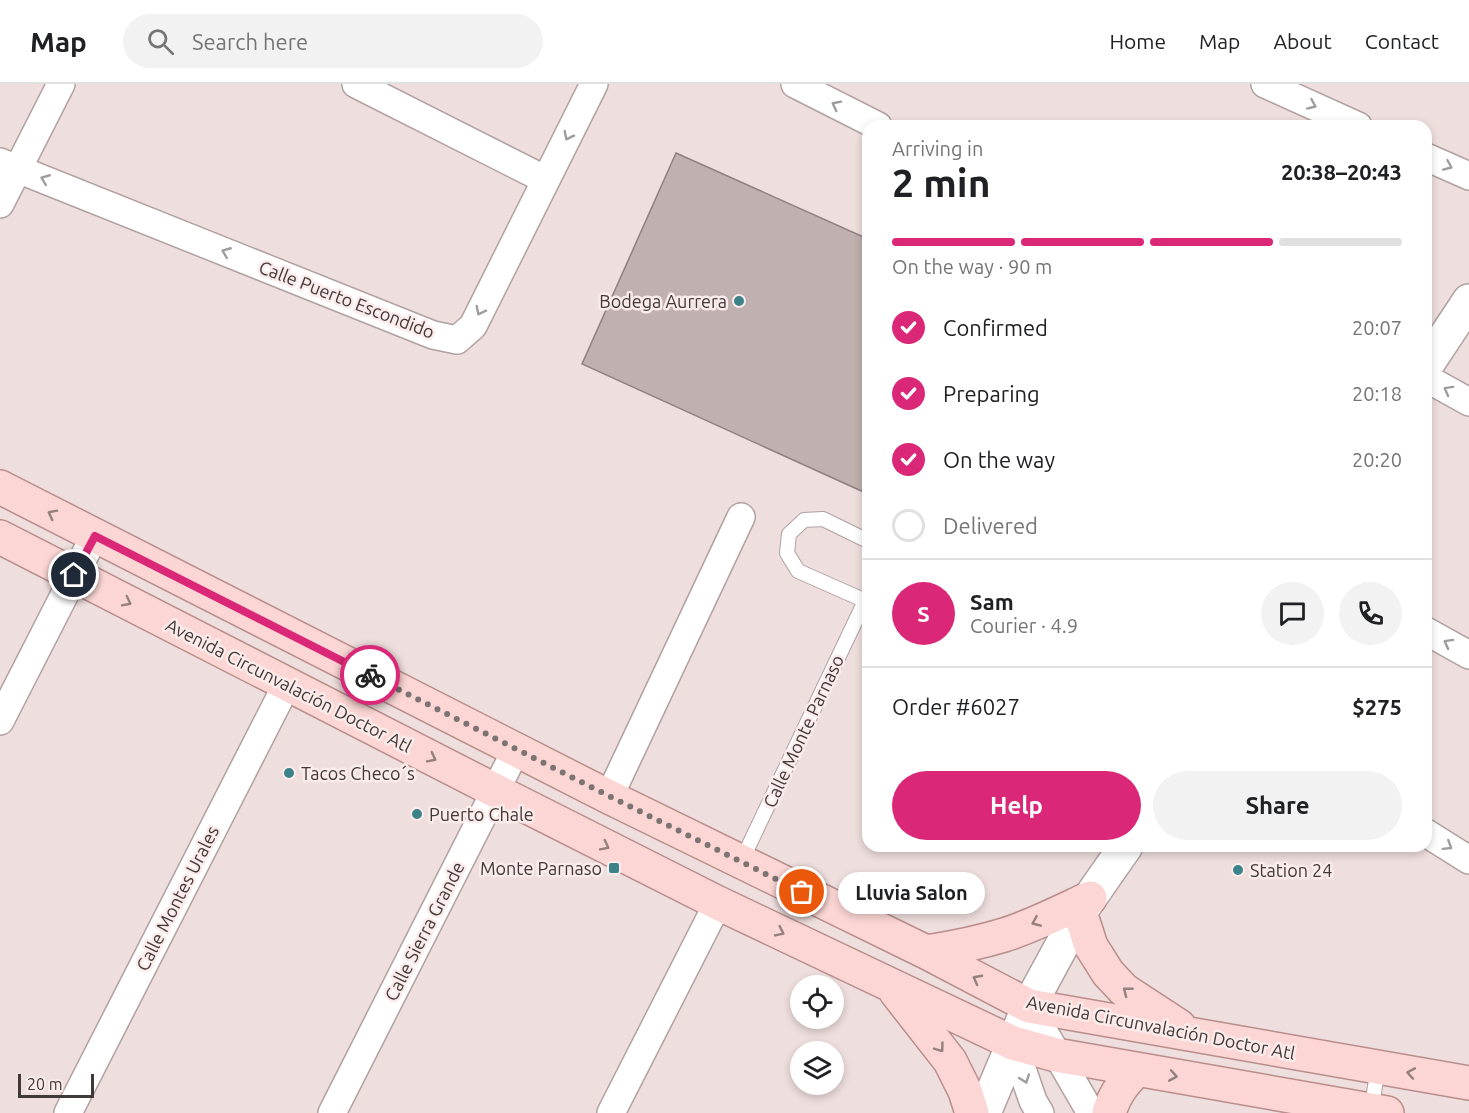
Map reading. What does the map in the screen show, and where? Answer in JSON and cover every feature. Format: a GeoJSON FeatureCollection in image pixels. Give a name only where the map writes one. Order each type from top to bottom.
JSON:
{"type":"FeatureCollection","features":[{"type":"Feature","properties":{"kind":"main road"},"geometry":{"type":"LineString","coordinates":[[1432,357],[1469,301]]}},
{"type":"Feature","properties":{"kind":"main road","name":"Avenida Circunvalación Doctor Atl"},"geometry":{"type":"LineString","coordinates":[[0,487],[516,750],[926,952],[1029,1006],[1469,1083]]}},
{"type":"Feature","properties":{"kind":"main road","name":"Avenida Circunvalación Doctor Atl"},"geometry":{"type":"LineString","coordinates":[[0,537],[718,903],[1012,1043],[1056,1055],[1137,1069],[1276,1099],[1376,1112]]}},
{"type":"Feature","properties":{"kind":"main road"},"geometry":{"type":"LineString","coordinates":[[984,1113],[1029,1006],[1085,905],[1122,852]]}},
{"type":"Feature","properties":{"kind":"main road"},"geometry":{"type":"LineString","coordinates":[[926,952],[964,946],[1005,935],[1085,905]]}},
{"type":"Feature","properties":{"kind":"main road"},"geometry":{"type":"LineString","coordinates":[[1085,905],[1091,946],[1108,973],[1124,990],[1193,1035]]}},
{"type":"Feature","properties":{"kind":"main road"},"geometry":{"type":"LineString","coordinates":[[891,986],[950,1061],[965,1091],[972,1113]]}},
{"type":"Feature","properties":{"kind":"main road"},"geometry":{"type":"LineString","coordinates":[[1109,1113],[1120,1087],[1137,1069]]}},
{"type":"Feature","properties":{"kind":"street"},"geometry":{"type":"LineString","coordinates":[[0,204],[9,165],[61,84]]}},
{"type":"Feature","properties":{"kind":"street"},"geometry":{"type":"LineString","coordinates":[[356,84],[546,180]]}},
{"type":"Feature","properties":{"kind":"street","name":"Calle Puerto Escondido"},"geometry":{"type":"LineString","coordinates":[[9,165],[433,335],[457,339],[473,326],[594,84]]}},
{"type":"Feature","properties":{"kind":"street"},"geometry":{"type":"LineString","coordinates":[[795,84],[866,120]]}},
{"type":"Feature","properties":{"kind":"street"},"geometry":{"type":"LineString","coordinates":[[1265,84],[1345,120]]}},
{"type":"Feature","properties":{"kind":"street"},"geometry":{"type":"LineString","coordinates":[[1432,160],[1469,176]]}},
{"type":"Feature","properties":{"kind":"street"},"geometry":{"type":"LineString","coordinates":[[1432,381],[1469,402]]}},
{"type":"Feature","properties":{"kind":"street"},"geometry":{"type":"LineString","coordinates":[[609,796],[741,517]]}},
{"type":"Feature","properties":{"kind":"street"},"geometry":{"type":"LineString","coordinates":[[0,721],[95,536]]}},
{"type":"Feature","properties":{"kind":"street"},"geometry":{"type":"LineString","coordinates":[[1432,634],[1469,655]]}},
{"type":"Feature","properties":{"kind":"street","name":"Calle Montes Urales"},"geometry":{"type":"LineString","coordinates":[[68,1113],[287,684]]}},
{"type":"Feature","properties":{"kind":"street","name":"Calle Sierra Grande"},"geometry":{"type":"LineString","coordinates":[[332,1113],[516,750]]}},
{"type":"Feature","properties":{"kind":"street"},"geometry":{"type":"LineString","coordinates":[[1432,837],[1469,860]]}},
{"type":"Feature","properties":{"kind":"street"},"geometry":{"type":"LineString","coordinates":[[611,1113],[718,903]]}},
{"type":"Feature","properties":{"kind":"street"},"geometry":{"type":"LineString","coordinates":[[1029,1006],[1091,1113]]}},
{"type":"Feature","properties":{"kind":"street"},"geometry":{"type":"LineString","coordinates":[[1012,1043],[1033,1101],[1040,1113]]}},
{"type":"Feature","properties":{"kind":"lane"},"geometry":{"type":"LineString","coordinates":[[862,537],[823,519],[804,520],[789,534],[787,553],[798,571],[862,600]]}},
{"type":"Feature","properties":{"kind":"lane","name":"Calle Monte Parnaso"},"geometry":{"type":"LineString","coordinates":[[741,862],[862,612]]}},
{"type":"Feature","properties":{"kind":"lane"},"geometry":{"type":"LineString","coordinates":[[1376,1112],[1378,1067]]}},
{"type":"Feature","properties":{"kind":"building","name":"Bodega Aurrera"},"geometry":{"type":"Polygon","coordinates":[[[676,153],[862,236],[862,491],[582,364],[676,153]]]}},
{"type":"Feature","properties":{"kind":"way so far"},"geometry":{"type":"LineString","coordinates":[[370,675],[802,892]]}},
{"type":"Feature","properties":{"kind":"place","name":"Bodega Aurrera"},"geometry":{"type":"Point","coordinates":[739,301]}},
{"type":"Feature","properties":{"kind":"place","name":"Tacos Checo´s"},"geometry":{"type":"Point","coordinates":[289,773]}},
{"type":"Feature","properties":{"kind":"place","name":"Puerto Chale"},"geometry":{"type":"Point","coordinates":[417,814]}},
{"type":"Feature","properties":{"kind":"place","name":"Monte Parnaso"},"geometry":{"type":"Point","coordinates":[614,868]}},
{"type":"Feature","properties":{"kind":"place","name":"Station 24"},"geometry":{"type":"Point","coordinates":[1238,870]}},
{"type":"Feature","properties":{"kind":"place","name":"Lluvia Salon"},"geometry":{"type":"Point","coordinates":[802,892]}},
{"type":"Feature","properties":{"kind":"route"},"geometry":{"type":"LineString","coordinates":[[74,575],[95,536],[370,675]]}}]}
